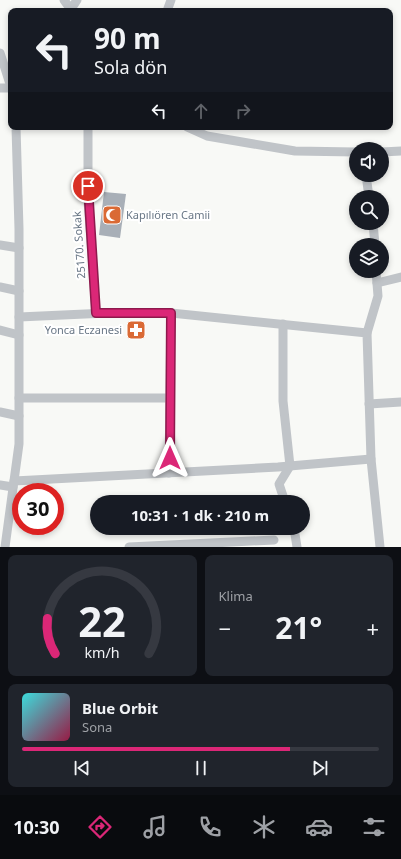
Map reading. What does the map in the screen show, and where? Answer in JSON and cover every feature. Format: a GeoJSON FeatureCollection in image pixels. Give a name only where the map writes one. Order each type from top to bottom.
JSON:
{"type":"FeatureCollection","features":[{"type":"Feature","properties":{"kind":"street"},"geometry":{"type":"LineString","coordinates":[[64,0],[70,8]]}},
{"type":"Feature","properties":{"kind":"street"},"geometry":{"type":"LineString","coordinates":[[0,53],[8,78]]}},
{"type":"Feature","properties":{"kind":"street"},"geometry":{"type":"LineString","coordinates":[[14,483],[19,444],[19,248],[16,130]]}},
{"type":"Feature","properties":{"kind":"street","name":"25170. Sokak"},"geometry":{"type":"LineString","coordinates":[[88,130],[88,200],[96,313]]}},
{"type":"Feature","properties":{"kind":"street"},"geometry":{"type":"LineString","coordinates":[[194,130],[207,136],[295,151],[349,152]]}},
{"type":"Feature","properties":{"kind":"street"},"geometry":{"type":"LineString","coordinates":[[389,152],[401,151]]}},
{"type":"Feature","properties":{"kind":"street"},"geometry":{"type":"LineString","coordinates":[[0,245],[19,248]]}},
{"type":"Feature","properties":{"kind":"street"},"geometry":{"type":"LineString","coordinates":[[377,283],[401,277]]}},
{"type":"Feature","properties":{"kind":"street"},"geometry":{"type":"LineString","coordinates":[[377,278],[378,296],[368,332],[371,459],[380,547]]}},
{"type":"Feature","properties":{"kind":"street"},"geometry":{"type":"LineString","coordinates":[[0,287],[19,291]]}},
{"type":"Feature","properties":{"kind":"street"},"geometry":{"type":"LineString","coordinates":[[19,317],[96,313],[171,313],[368,332]]}},
{"type":"Feature","properties":{"kind":"street"},"geometry":{"type":"LineString","coordinates":[[169,473],[171,313]]}},
{"type":"Feature","properties":{"kind":"street"},"geometry":{"type":"LineString","coordinates":[[282,324],[283,401],[290,466],[279,484],[283,495]]}},
{"type":"Feature","properties":{"kind":"street"},"geometry":{"type":"LineString","coordinates":[[0,330],[19,335]]}},
{"type":"Feature","properties":{"kind":"street"},"geometry":{"type":"LineString","coordinates":[[19,398],[170,398]]}},
{"type":"Feature","properties":{"kind":"street"},"geometry":{"type":"LineString","coordinates":[[369,404],[401,402]]}},
{"type":"Feature","properties":{"kind":"street"},"geometry":{"type":"LineString","coordinates":[[0,412],[19,416]]}},
{"type":"Feature","properties":{"kind":"street"},"geometry":{"type":"LineString","coordinates":[[28,483],[290,466],[371,459]]}},
{"type":"Feature","properties":{"kind":"street"},"geometry":{"type":"LineString","coordinates":[[0,484],[12,484]]}},
{"type":"Feature","properties":{"kind":"street"},"geometry":{"type":"LineString","coordinates":[[5,547],[12,498]]}},
{"type":"Feature","properties":{"kind":"street"},"geometry":{"type":"LineString","coordinates":[[295,535],[297,547]]}},
{"type":"Feature","properties":{"kind":"street"},"geometry":{"type":"LineString","coordinates":[[129,547],[274,540]]}},
{"type":"Feature","properties":{"kind":"building","name":"Kapılıören Camii"},"geometry":{"type":"Polygon","coordinates":[[[104,192],[126,194],[120,238],[99,235],[104,192]]]}},
{"type":"Feature","properties":{"kind":"place","name":"Kapılıören Camii"},"geometry":{"type":"Point","coordinates":[112,215]}},
{"type":"Feature","properties":{"kind":"place","name":"Yonca Eczanesi"},"geometry":{"type":"Point","coordinates":[136,330]}},
{"type":"Feature","properties":{"kind":"route"},"geometry":{"type":"LineString","coordinates":[[88,186],[96,313],[171,313],[170,458]]}}]}
